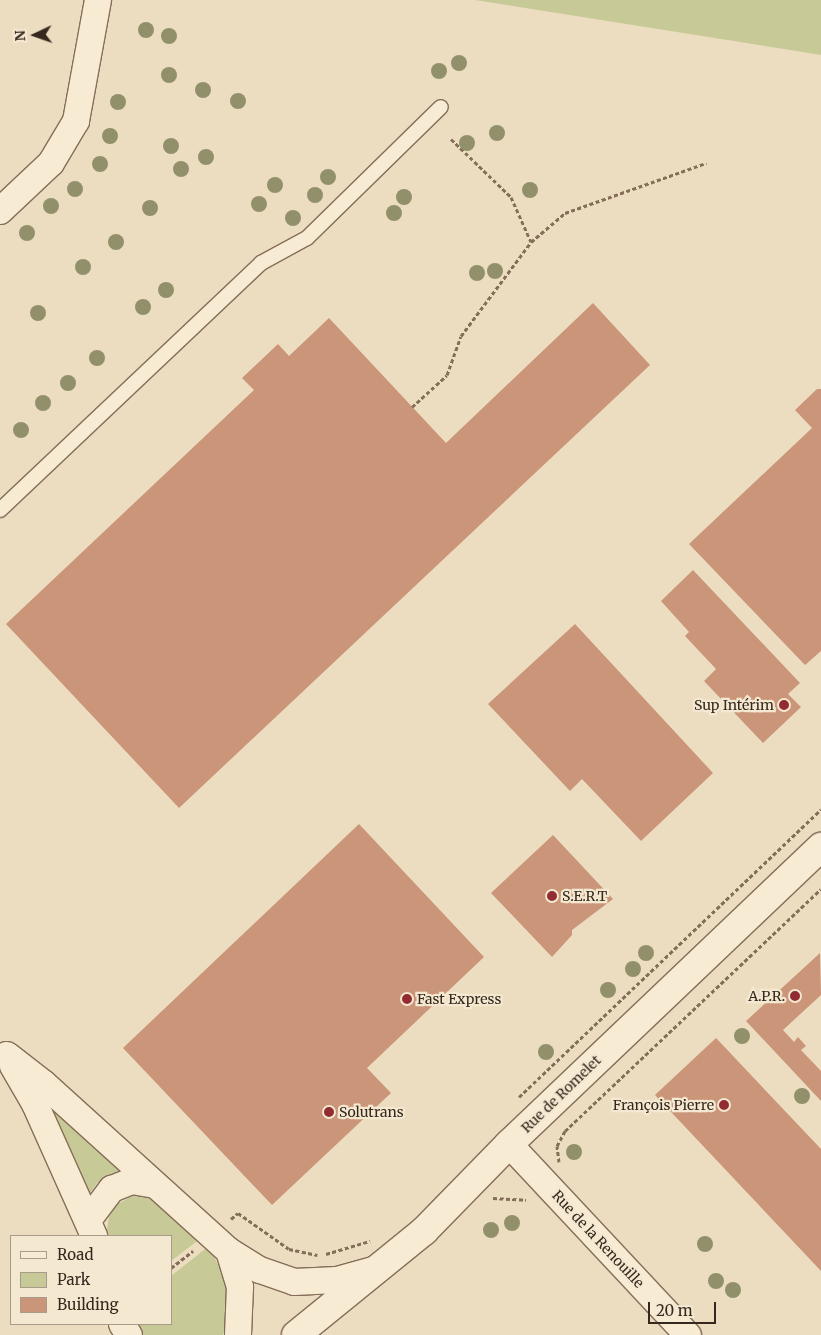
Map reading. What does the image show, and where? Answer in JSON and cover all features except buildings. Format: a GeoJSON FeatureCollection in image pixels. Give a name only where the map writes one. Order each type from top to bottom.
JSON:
{"type":"FeatureCollection","features":[{"type":"Feature","properties":{"kind":"street"},"geometry":{"type":"LineString","coordinates":[[0,211],[51,163],[76,122],[98,0]]}},
{"type":"Feature","properties":{"kind":"street","name":"Rue de Romelet"},"geometry":{"type":"LineString","coordinates":[[296,1335],[424,1231],[509,1144],[821,847]]}},
{"type":"Feature","properties":{"kind":"street"},"geometry":{"type":"LineString","coordinates":[[3,1052],[43,1083],[154,1186],[221,1244],[260,1270],[294,1282],[336,1280],[377,1269]]}},
{"type":"Feature","properties":{"kind":"street"},"geometry":{"type":"LineString","coordinates":[[3,1052],[35,1104],[91,1227]]}},
{"type":"Feature","properties":{"kind":"street","name":"Rue de la Renouille"},"geometry":{"type":"LineString","coordinates":[[509,1144],[688,1335]]}},
{"type":"Feature","properties":{"kind":"street"},"geometry":{"type":"LineString","coordinates":[[91,1227],[112,1189],[132,1181],[154,1186]]}},
{"type":"Feature","properties":{"kind":"street"},"geometry":{"type":"LineString","coordinates":[[221,1244],[240,1287],[238,1335]]}},
{"type":"Feature","properties":{"kind":"lane"},"geometry":{"type":"LineString","coordinates":[[0,510],[261,263],[307,238],[441,107]]}},
{"type":"Feature","properties":{"kind":"path"},"geometry":{"type":"LineString","coordinates":[[451,139],[512,196],[532,242]]}},
{"type":"Feature","properties":{"kind":"path"},"geometry":{"type":"LineString","coordinates":[[412,407],[447,375],[461,336],[532,242],[565,213],[706,163]]}},
{"type":"Feature","properties":{"kind":"path"},"geometry":{"type":"LineString","coordinates":[[511,1105],[821,809]]}},
{"type":"Feature","properties":{"kind":"path"},"geometry":{"type":"LineString","coordinates":[[562,1169],[557,1146],[565,1130],[821,888]]}},
{"type":"Feature","properties":{"kind":"path"},"geometry":{"type":"LineString","coordinates":[[485,1201],[508,1196],[531,1202]]}},
{"type":"Feature","properties":{"kind":"path"},"geometry":{"type":"LineString","coordinates":[[172,1268],[221,1244],[238,1213],[289,1249],[321,1256],[378,1239]]}},
{"type":"Feature","properties":{"kind":"green space"},"geometry":{"type":"Polygon","coordinates":[[[475,0],[821,0],[821,55],[759,45],[475,0]]]}},
{"type":"Feature","properties":{"kind":"green space"},"geometry":{"type":"Polygon","coordinates":[[[50,1104],[121,1170],[97,1183],[90,1193],[86,1193],[47,1106],[50,1104]]]}},
{"type":"Feature","properties":{"kind":"green space"},"geometry":{"type":"Polygon","coordinates":[[[132,1196],[150,1197],[201,1238],[172,1260],[172,1235],[106,1235],[109,1217],[116,1205],[132,1196]]]}},
{"type":"Feature","properties":{"kind":"green space"},"geometry":{"type":"Polygon","coordinates":[[[209,1246],[228,1285],[229,1320],[223,1335],[138,1335],[133,1325],[172,1325],[172,1275],[209,1246]]]}},
{"type":"Feature","properties":{"kind":"place","name":"Sup Intérim"},"geometry":{"type":"Point","coordinates":[784,705]}},
{"type":"Feature","properties":{"kind":"place","name":"S.E.R.T"},"geometry":{"type":"Point","coordinates":[552,896]}},
{"type":"Feature","properties":{"kind":"place","name":"A.P.R."},"geometry":{"type":"Point","coordinates":[795,996]}},
{"type":"Feature","properties":{"kind":"place","name":"Fast Express"},"geometry":{"type":"Point","coordinates":[407,999]}},
{"type":"Feature","properties":{"kind":"place","name":"François Pierre"},"geometry":{"type":"Point","coordinates":[724,1105]}},
{"type":"Feature","properties":{"kind":"place","name":"Solutrans"},"geometry":{"type":"Point","coordinates":[329,1112]}}]}
